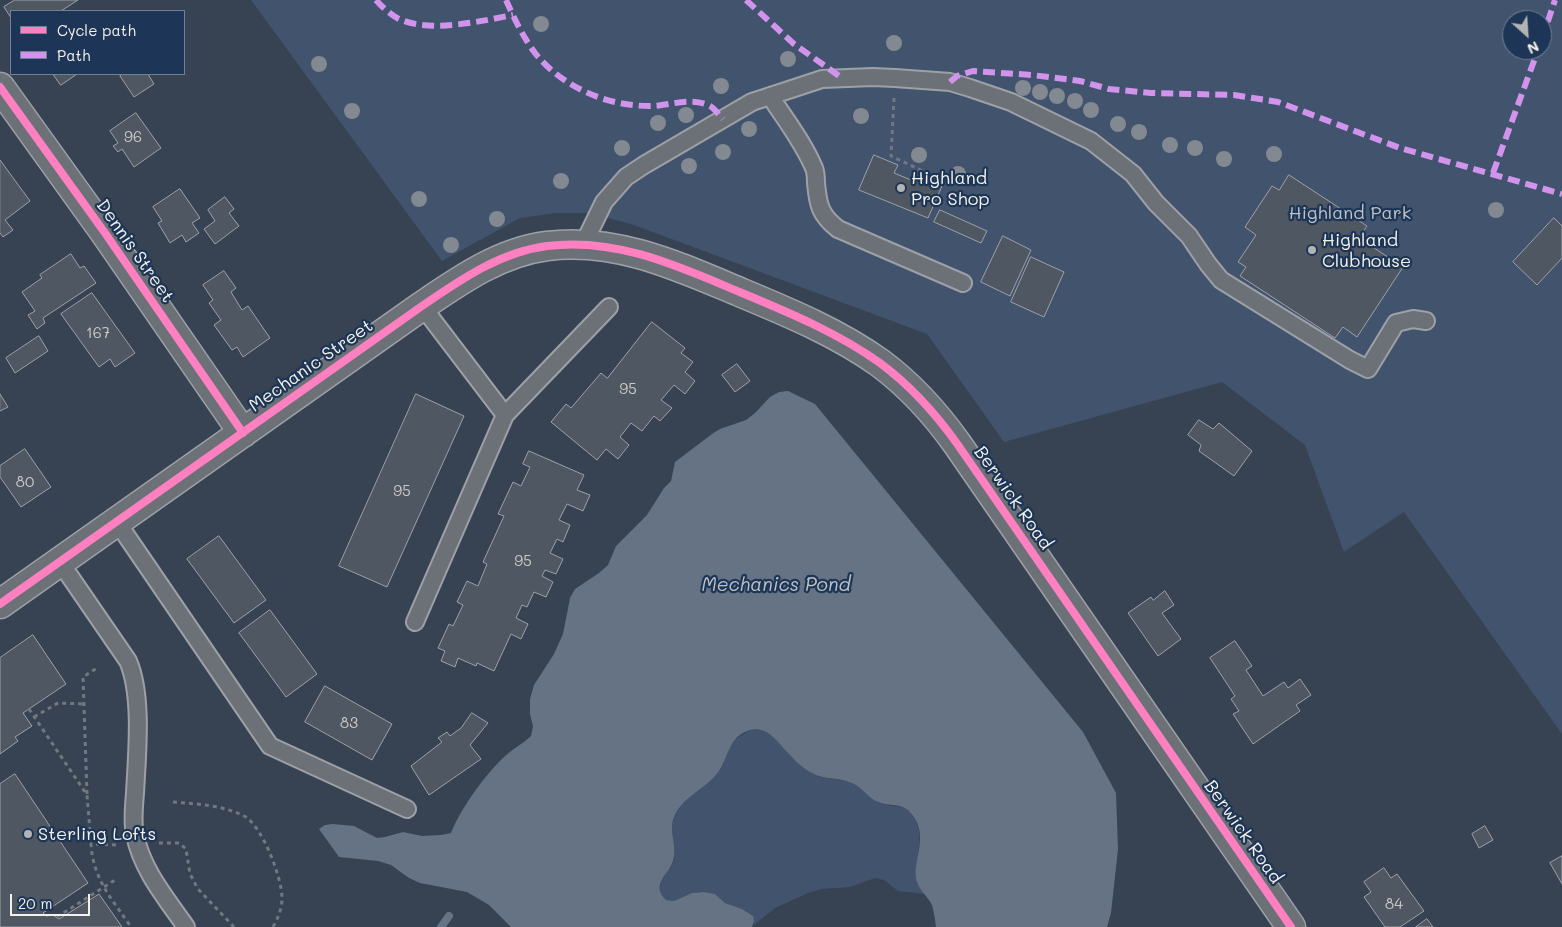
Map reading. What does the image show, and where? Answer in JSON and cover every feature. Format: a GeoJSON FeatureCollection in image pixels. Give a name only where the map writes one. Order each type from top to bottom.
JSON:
{"type":"FeatureCollection","features":[{"type":"Feature","properties":{"kind":"street","name":"Dennis Street"},"geometry":{"type":"LineString","coordinates":[[1,92],[104,233],[243,433]]}},
{"type":"Feature","properties":{"kind":"street","name":"Mechanic Street"},"geometry":{"type":"LineString","coordinates":[[0,604],[422,306],[465,278],[511,255],[548,246],[583,245]]}},
{"type":"Feature","properties":{"kind":"street","name":"Berwick Road"},"geometry":{"type":"LineString","coordinates":[[583,245],[632,251],[655,258],[776,307],[859,349],[881,364],[909,388],[937,417],[958,445],[1291,927]]}},
{"type":"Feature","properties":{"kind":"lane"},"geometry":{"type":"LineString","coordinates":[[583,245],[604,202],[626,177],[644,164],[752,102],[822,79],[873,77],[950,82],[1011,102],[1091,141],[1133,174],[1156,203],[1189,236],[1221,280],[1350,360],[1368,369],[1396,323],[1413,319],[1426,321]]}},
{"type":"Feature","properties":{"kind":"lane"},"geometry":{"type":"LineString","coordinates":[[770,96],[815,170],[821,213],[829,222],[838,229],[962,283]]}},
{"type":"Feature","properties":{"kind":"lane"},"geometry":{"type":"LineString","coordinates":[[422,306],[505,414]]}},
{"type":"Feature","properties":{"kind":"lane"},"geometry":{"type":"LineString","coordinates":[[415,622],[505,414],[608,307]]}},
{"type":"Feature","properties":{"kind":"lane"},"geometry":{"type":"LineString","coordinates":[[117,522],[270,746],[407,809]]}},
{"type":"Feature","properties":{"kind":"lane"},"geometry":{"type":"LineString","coordinates":[[60,562],[128,661],[132,672],[135,682],[137,739],[135,834],[148,869],[186,927]]}},
{"type":"Feature","properties":{"kind":"path"},"geometry":{"type":"LineString","coordinates":[[895,78],[891,156],[944,181]]}},
{"type":"Feature","properties":{"kind":"path"},"geometry":{"type":"LineString","coordinates":[[97,668],[83,677],[87,795],[92,860],[104,887],[132,927]]}},
{"type":"Feature","properties":{"kind":"path"},"geometry":{"type":"LineString","coordinates":[[34,717],[58,703],[84,704]]}},
{"type":"Feature","properties":{"kind":"path"},"geometry":{"type":"LineString","coordinates":[[29,709],[87,795]]}},
{"type":"Feature","properties":{"kind":"path"},"geometry":{"type":"LineString","coordinates":[[173,802],[220,807],[246,817],[257,827],[281,882],[282,899],[280,915],[273,927]]}},
{"type":"Feature","properties":{"kind":"path"},"geometry":{"type":"LineString","coordinates":[[151,844],[179,843],[186,848],[190,874],[198,889],[234,927]]}},
{"type":"Feature","properties":{"kind":"path"},"geometry":{"type":"LineString","coordinates":[[91,844],[119,845]]}},
{"type":"Feature","properties":{"kind":"path"},"geometry":{"type":"LineString","coordinates":[[56,917],[115,880]]}},
{"type":"Feature","properties":{"kind":"green space","name":"Highland Park"},"geometry":{"type":"Polygon","coordinates":[[[251,0],[1562,0],[1562,734],[1404,512],[1344,552],[1305,445],[1222,382],[1004,442],[927,334],[634,225],[591,213],[556,213],[520,218],[442,261],[251,0]]]}},
{"type":"Feature","properties":{"kind":"green space"},"geometry":{"type":"Polygon","coordinates":[[[751,730],[762,730],[770,733],[794,759],[815,775],[852,783],[883,804],[908,810],[918,828],[919,842],[916,872],[918,882],[924,894],[898,891],[884,880],[875,878],[850,887],[821,889],[808,893],[775,908],[754,925],[752,916],[742,909],[725,903],[715,894],[704,892],[692,893],[674,901],[666,900],[660,890],[660,885],[675,858],[672,827],[676,813],[687,800],[714,778],[733,743],[742,734],[751,730]]]}},
{"type":"Feature","properties":{"kind":"water","name":"Mechanics Pond"},"geometry":{"type":"Polygon","coordinates":[[[788,391],[815,404],[1083,732],[1116,793],[1118,849],[1111,913],[1107,927],[936,927],[932,905],[917,882],[916,867],[920,835],[919,827],[911,813],[902,807],[876,801],[861,788],[853,784],[812,773],[798,763],[767,732],[756,729],[737,737],[714,778],[688,799],[677,812],[672,825],[675,851],[673,861],[660,884],[660,889],[666,900],[674,901],[692,893],[704,892],[715,894],[725,903],[742,909],[753,916],[752,927],[511,927],[489,905],[467,892],[420,883],[409,878],[391,865],[378,861],[339,857],[319,829],[325,825],[354,826],[377,838],[403,832],[422,836],[451,833],[467,803],[489,773],[507,754],[531,736],[533,726],[530,714],[530,699],[534,685],[554,654],[563,634],[570,598],[575,589],[608,565],[616,546],[647,515],[664,488],[671,481],[675,462],[720,429],[746,420],[770,397],[779,392],[788,391]]]}},
{"type":"Feature","properties":{"kind":"building"},"geometry":{"type":"Polygon","coordinates":[[[15,0],[78,0],[63,10],[10,10],[10,16],[4,7],[15,0]]]}},
{"type":"Feature","properties":{"kind":"building"},"geometry":{"type":"Polygon","coordinates":[[[54,75],[76,75],[61,85],[54,75]]]}},
{"type":"Feature","properties":{"kind":"building"},"geometry":{"type":"Polygon","coordinates":[[[149,75],[154,84],[134,97],[120,76],[149,75]]]}},
{"type":"Feature","properties":{"kind":"building"},"geometry":{"type":"Polygon","coordinates":[[[136,113],[161,148],[134,167],[122,149],[118,152],[113,146],[118,143],[110,131],[136,113]]]}},
{"type":"Feature","properties":{"kind":"building","name":"Highland Pro Shop"},"geometry":{"type":"Polygon","coordinates":[[[874,155],[898,165],[894,173],[916,182],[918,176],[942,186],[928,218],[859,190],[874,155]]]}},
{"type":"Feature","properties":{"kind":"building"},"geometry":{"type":"Polygon","coordinates":[[[0,160],[30,201],[5,220],[13,230],[3,237],[0,233],[0,160]]]}},
{"type":"Feature","properties":{"kind":"building","name":"Highland Clubhouse"},"geometry":{"type":"Polygon","coordinates":[[[1289,175],[1367,226],[1359,238],[1403,267],[1357,337],[1343,327],[1335,338],[1240,276],[1246,267],[1238,262],[1256,235],[1245,227],[1272,186],[1279,190],[1289,175]]]}},
{"type":"Feature","properties":{"kind":"building"},"geometry":{"type":"Polygon","coordinates":[[[180,189],[200,218],[192,223],[199,233],[186,242],[182,235],[170,243],[158,223],[162,221],[153,207],[180,189]]]}},
{"type":"Feature","properties":{"kind":"building"},"geometry":{"type":"Polygon","coordinates":[[[225,197],[234,209],[229,213],[239,226],[215,244],[204,229],[215,221],[208,210],[225,197]]]}},
{"type":"Feature","properties":{"kind":"building"},"geometry":{"type":"Polygon","coordinates":[[[940,210],[987,231],[981,243],[934,222],[940,210]]]}},
{"type":"Feature","properties":{"kind":"building"},"geometry":{"type":"Polygon","coordinates":[[[1554,218],[1562,226],[1562,258],[1537,285],[1513,262],[1554,218]]]}},
{"type":"Feature","properties":{"kind":"building"},"geometry":{"type":"Polygon","coordinates":[[[1003,236],[1031,250],[1010,296],[981,282],[1003,236]]]}},
{"type":"Feature","properties":{"kind":"building"},"geometry":{"type":"Polygon","coordinates":[[[71,254],[80,268],[84,266],[96,283],[43,318],[45,323],[37,329],[28,315],[35,311],[22,292],[42,278],[40,275],[71,254]]]}},
{"type":"Feature","properties":{"kind":"building"},"geometry":{"type":"Polygon","coordinates":[[[1031,257],[1064,272],[1044,317],[1011,302],[1031,257]]]}},
{"type":"Feature","properties":{"kind":"building"},"geometry":{"type":"Polygon","coordinates":[[[224,271],[236,288],[231,292],[242,310],[248,306],[270,338],[243,357],[237,347],[232,350],[214,325],[221,320],[209,303],[213,300],[203,285],[224,271]]]}},
{"type":"Feature","properties":{"kind":"building"},"geometry":{"type":"Polygon","coordinates":[[[92,293],[135,353],[115,367],[110,359],[99,367],[61,314],[92,293]]]}},
{"type":"Feature","properties":{"kind":"building"},"geometry":{"type":"Polygon","coordinates":[[[652,322],[685,348],[681,353],[693,362],[685,372],[695,381],[685,394],[674,385],[661,400],[672,408],[660,421],[654,416],[642,431],[631,423],[620,437],[629,445],[618,459],[606,449],[597,460],[551,422],[566,404],[571,408],[601,373],[607,378],[652,322]]]}},
{"type":"Feature","properties":{"kind":"building"},"geometry":{"type":"Polygon","coordinates":[[[39,336],[48,351],[15,373],[6,358],[39,336]]]}},
{"type":"Feature","properties":{"kind":"building"},"geometry":{"type":"Polygon","coordinates":[[[737,364],[750,381],[735,392],[722,375],[737,364]]]}},
{"type":"Feature","properties":{"kind":"building"},"geometry":{"type":"Polygon","coordinates":[[[0,394],[8,407],[0,411],[0,394]]]}},
{"type":"Feature","properties":{"kind":"building"},"geometry":{"type":"Polygon","coordinates":[[[416,394],[464,416],[387,587],[339,566],[416,394]]]}},
{"type":"Feature","properties":{"kind":"building"},"geometry":{"type":"Polygon","coordinates":[[[1199,420],[1213,429],[1219,423],[1252,451],[1234,476],[1199,451],[1201,445],[1188,435],[1199,420]]]}},
{"type":"Feature","properties":{"kind":"building"},"geometry":{"type":"Polygon","coordinates":[[[25,449],[51,487],[21,507],[0,477],[0,466],[25,449]]]}},
{"type":"Feature","properties":{"kind":"building"},"geometry":{"type":"Polygon","coordinates":[[[529,451],[584,475],[577,490],[590,495],[583,511],[567,504],[559,520],[570,525],[563,542],[557,539],[550,553],[563,559],[556,574],[545,570],[542,576],[553,582],[546,597],[534,592],[527,607],[522,605],[516,618],[528,624],[521,639],[511,634],[494,671],[477,663],[476,666],[458,658],[455,667],[441,661],[445,651],[438,648],[449,624],[453,626],[463,605],[457,602],[467,581],[478,586],[487,564],[483,562],[504,516],[498,514],[513,482],[521,486],[530,467],[523,464],[529,451]]]}},
{"type":"Feature","properties":{"kind":"building"},"geometry":{"type":"Polygon","coordinates":[[[219,536],[266,600],[234,623],[187,559],[219,536]]]}},
{"type":"Feature","properties":{"kind":"building"},"geometry":{"type":"Polygon","coordinates":[[[1165,591],[1174,605],[1162,613],[1181,639],[1158,656],[1128,613],[1151,597],[1153,600],[1165,591]]]}},
{"type":"Feature","properties":{"kind":"building"},"geometry":{"type":"Polygon","coordinates":[[[270,610],[317,674],[286,697],[239,633],[270,610]]]}},
{"type":"Feature","properties":{"kind":"building"},"geometry":{"type":"Polygon","coordinates":[[[33,635],[66,684],[23,713],[32,726],[15,737],[18,741],[0,754],[0,658],[33,635]]]}},
{"type":"Feature","properties":{"kind":"building"},"geometry":{"type":"Polygon","coordinates":[[[1235,641],[1252,666],[1246,670],[1263,696],[1284,682],[1288,688],[1300,679],[1311,695],[1296,705],[1300,711],[1253,744],[1233,714],[1239,711],[1231,699],[1235,696],[1210,658],[1235,641]]]}},
{"type":"Feature","properties":{"kind":"building"},"geometry":{"type":"Polygon","coordinates":[[[325,686],[392,724],[372,760],[305,722],[325,686]]]}},
{"type":"Feature","properties":{"kind":"building"},"geometry":{"type":"Polygon","coordinates":[[[472,713],[488,723],[470,745],[481,759],[429,795],[411,766],[442,742],[438,738],[447,732],[450,736],[461,728],[472,713]]]}},
{"type":"Feature","properties":{"kind":"building","name":"Sterling Lofts"},"geometry":{"type":"Polygon","coordinates":[[[15,774],[88,883],[43,913],[46,916],[53,915],[59,919],[99,894],[122,927],[0,927],[0,784],[15,774]]]}},
{"type":"Feature","properties":{"kind":"building"},"geometry":{"type":"Polygon","coordinates":[[[1485,826],[1493,840],[1479,848],[1472,834],[1485,826]]]}},
{"type":"Feature","properties":{"kind":"building"},"geometry":{"type":"Polygon","coordinates":[[[1562,856],[1562,884],[1550,863],[1562,856]]]}},
{"type":"Feature","properties":{"kind":"building"},"geometry":{"type":"Polygon","coordinates":[[[1384,868],[1391,878],[1397,874],[1424,911],[1400,927],[1385,927],[1364,897],[1371,892],[1364,882],[1384,868]]]}},
{"type":"Feature","properties":{"kind":"building"},"geometry":{"type":"Polygon","coordinates":[[[1427,919],[1433,927],[1416,927],[1427,919]]]}},
{"type":"Feature","properties":{"kind":"waterway"},"geometry":{"type":"LineString","coordinates":[[441,927],[449,916]]}},
{"type":"Feature","properties":{"kind":"marked path"},"geometry":{"type":"LineString","coordinates":[[376,0],[397,18],[410,23],[424,25],[455,25],[513,15]]}},
{"type":"Feature","properties":{"kind":"marked path"},"geometry":{"type":"LineString","coordinates":[[506,0],[535,53],[559,76],[573,85],[588,93],[620,103],[653,106],[682,102],[703,103],[712,107],[723,119]]}},
{"type":"Feature","properties":{"kind":"marked path"},"geometry":{"type":"LineString","coordinates":[[746,0],[794,44],[842,78]]}},
{"type":"Feature","properties":{"kind":"marked path"},"geometry":{"type":"LineString","coordinates":[[1552,10],[1555,0]]}},
{"type":"Feature","properties":{"kind":"marked path"},"geometry":{"type":"LineString","coordinates":[[1493,173],[1534,60]]}},
{"type":"Feature","properties":{"kind":"marked path"},"geometry":{"type":"LineString","coordinates":[[950,82],[957,76],[973,71],[1032,75],[1080,81],[1109,89],[1151,93],[1234,95],[1278,102],[1400,148],[1562,194]]}},
{"type":"Feature","properties":{"kind":"cycle path"},"geometry":{"type":"LineString","coordinates":[[0,87],[105,233],[243,433]]}},
{"type":"Feature","properties":{"kind":"cycle path"},"geometry":{"type":"LineString","coordinates":[[0,604],[422,306],[481,268],[530,249],[573,244],[598,246],[648,256],[695,273],[813,324],[864,352],[913,391],[932,411],[958,445],[1291,927]]}},
{"type":"Feature","properties":{"kind":"place","name":"Highland Pro Shop"},"geometry":{"type":"Point","coordinates":[901,188]}},
{"type":"Feature","properties":{"kind":"place","name":"Highland Clubhouse"},"geometry":{"type":"Point","coordinates":[1312,250]}},
{"type":"Feature","properties":{"kind":"place","name":"Sterling Lofts"},"geometry":{"type":"Point","coordinates":[28,834]}}]}
